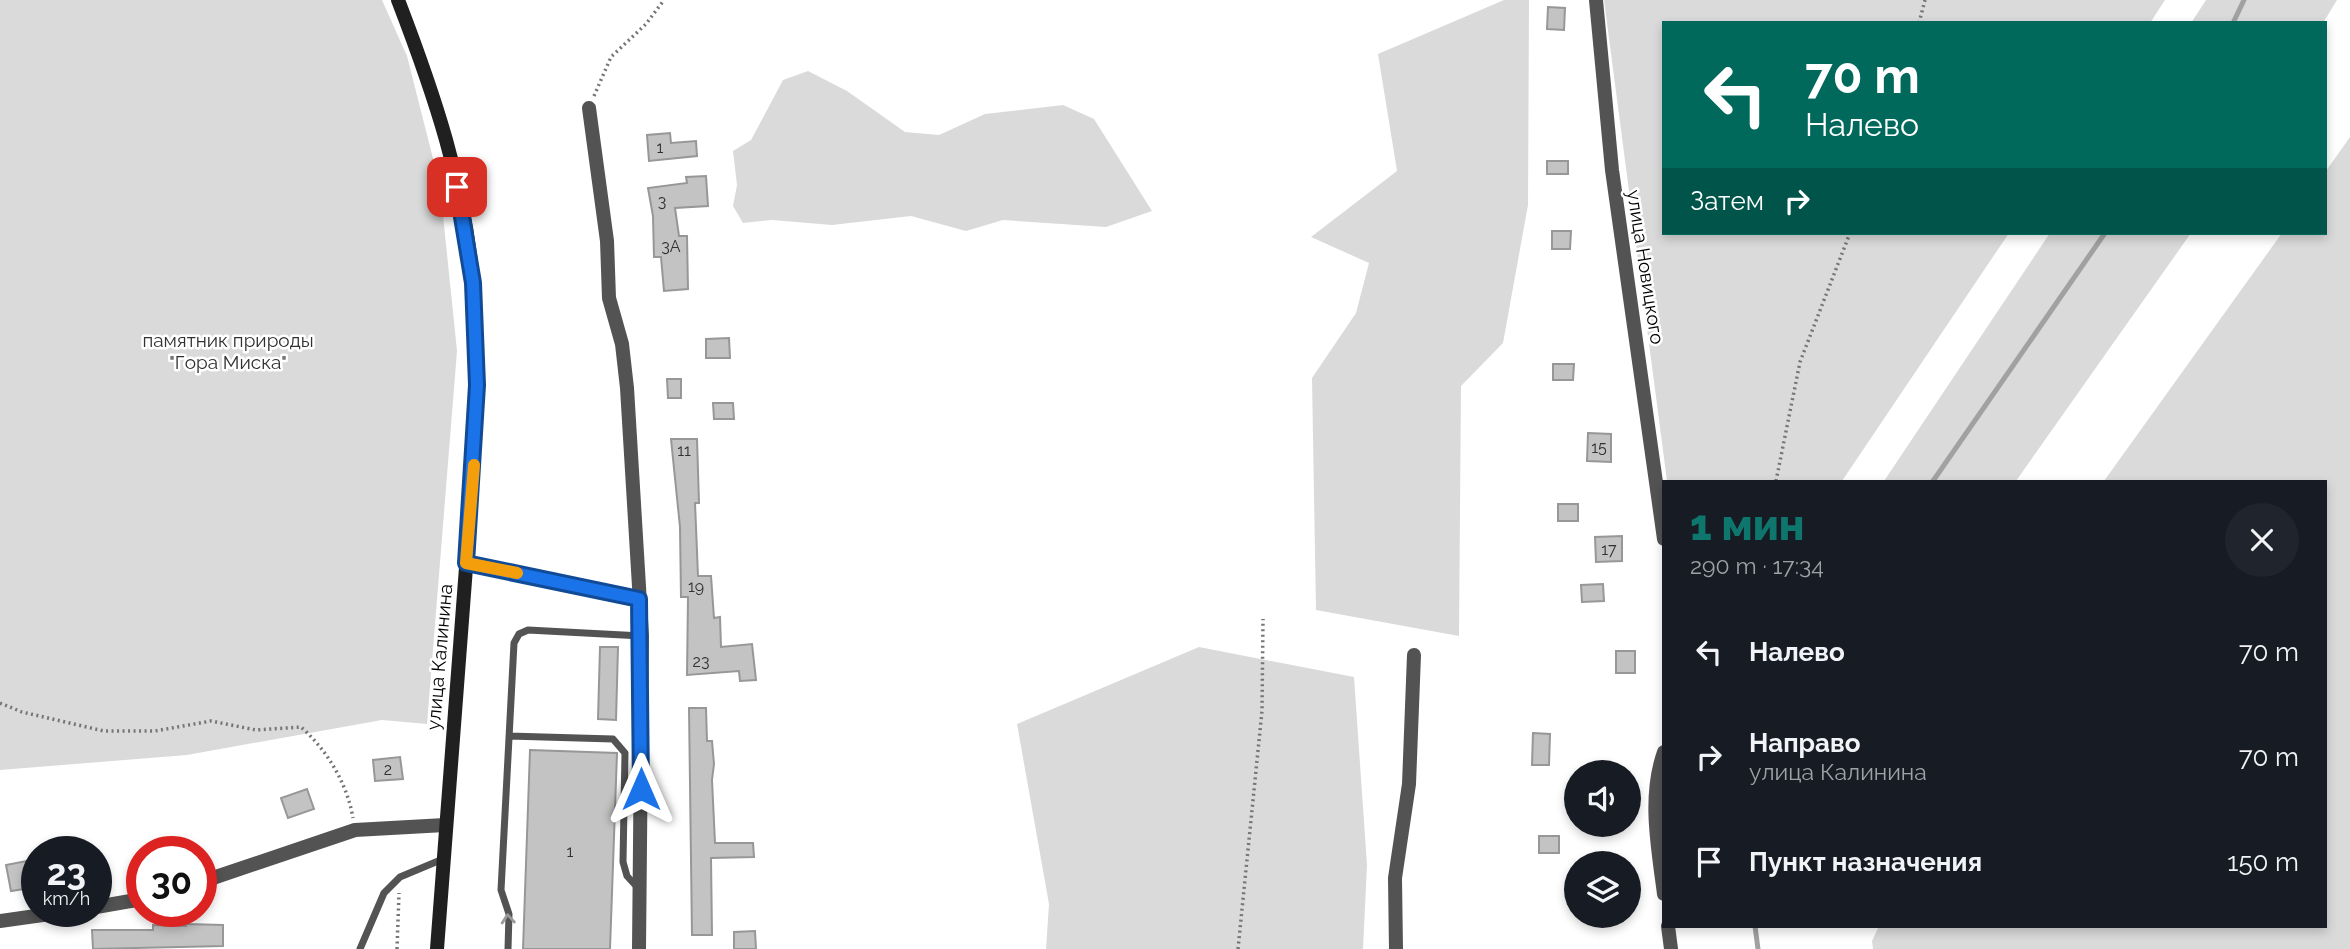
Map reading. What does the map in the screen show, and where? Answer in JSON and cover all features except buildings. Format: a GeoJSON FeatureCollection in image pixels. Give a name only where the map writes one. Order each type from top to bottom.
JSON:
{"type":"FeatureCollection","features":[{"type":"Feature","properties":{"kind":"main road","name":"улица Калинина"},"geometry":{"type":"LineString","coordinates":[[398,0],[433,94],[457,187],[473,283],[477,385],[437,949]]}},
{"type":"Feature","properties":{"kind":"street","name":"улица Новицкого"},"geometry":{"type":"LineString","coordinates":[[1595,0],[1612,170],[1662,525]]}},
{"type":"Feature","properties":{"kind":"street"},"geometry":{"type":"LineString","coordinates":[[589,108],[607,241],[609,298],[622,344],[626,377],[642,636],[639,949]]}},
{"type":"Feature","properties":{"kind":"street"},"geometry":{"type":"LineString","coordinates":[[466,563],[639,599]]}},
{"type":"Feature","properties":{"kind":"street"},"geometry":{"type":"LineString","coordinates":[[1395,949],[1395,878],[1409,784],[1414,655]]}},
{"type":"Feature","properties":{"kind":"street"},"geometry":{"type":"LineString","coordinates":[[1662,758],[1657,772],[1656,825],[1662,877]]}},
{"type":"Feature","properties":{"kind":"street"},"geometry":{"type":"LineString","coordinates":[[217,877],[355,830],[445,825]]}},
{"type":"Feature","properties":{"kind":"street"},"geometry":{"type":"LineString","coordinates":[[0,921],[21,918]]}},
{"type":"Feature","properties":{"kind":"street"},"geometry":{"type":"LineString","coordinates":[[1668,928],[1671,949]]}},
{"type":"Feature","properties":{"kind":"lane"},"geometry":{"type":"LineString","coordinates":[[508,949],[509,914],[501,890],[514,643],[519,634],[528,630],[642,636]]}},
{"type":"Feature","properties":{"kind":"lane"},"geometry":{"type":"LineString","coordinates":[[509,736],[612,739],[625,753],[622,862],[627,876],[641,891]]}},
{"type":"Feature","properties":{"kind":"lane"},"geometry":{"type":"LineString","coordinates":[[359,949],[384,893],[400,877],[443,859]]}},
{"type":"Feature","properties":{"kind":"path"},"geometry":{"type":"LineString","coordinates":[[589,108],[611,57],[646,24],[664,0]]}},
{"type":"Feature","properties":{"kind":"path"},"geometry":{"type":"LineString","coordinates":[[1920,21],[1925,0]]}},
{"type":"Feature","properties":{"kind":"path"},"geometry":{"type":"LineString","coordinates":[[1776,480],[1800,362],[1849,235]]}},
{"type":"Feature","properties":{"kind":"path"},"geometry":{"type":"LineString","coordinates":[[1238,949],[1262,711],[1263,619]]}},
{"type":"Feature","properties":{"kind":"path"},"geometry":{"type":"LineString","coordinates":[[0,703],[22,712],[104,731],[155,732],[211,721],[256,730],[301,727],[316,741],[334,767],[351,808],[355,830]]}},
{"type":"Feature","properties":{"kind":"path"},"geometry":{"type":"LineString","coordinates":[[397,949],[400,877]]}},
{"type":"Feature","properties":{"kind":"green space","name":"памятник природы \"Гора Миска\""},"geometry":{"type":"Polygon","coordinates":[[[0,0],[382,0],[407,56],[440,186],[457,351],[427,724],[382,720],[187,755],[0,770],[0,0]]]}},
{"type":"Feature","properties":{"kind":"green space"},"geometry":{"type":"Polygon","coordinates":[[[1504,0],[1529,0],[1528,205],[1503,343],[1461,386],[1459,636],[1316,610],[1312,378],[1356,313],[1369,263],[1311,237],[1397,171],[1378,54],[1504,0]]]}},
{"type":"Feature","properties":{"kind":"green space"},"geometry":{"type":"Polygon","coordinates":[[[1604,0],[2165,0],[2151,21],[1662,21],[1662,235],[2008,235],[1843,480],[1667,480],[1604,0]]]}},
{"type":"Feature","properties":{"kind":"green space"},"geometry":{"type":"Polygon","coordinates":[[[2206,0],[2337,0],[2324,21],[2192,21],[2206,0]]]}},
{"type":"Feature","properties":{"kind":"green space"},"geometry":{"type":"Polygon","coordinates":[[[808,71],[847,91],[905,132],[939,135],[985,114],[1063,105],[1094,119],[1152,211],[1106,227],[1003,220],[966,231],[911,216],[832,225],[772,220],[743,223],[733,206],[737,185],[733,151],[751,140],[783,80],[808,71]]]}},
{"type":"Feature","properties":{"kind":"green space"},"geometry":{"type":"Polygon","coordinates":[[[2350,137],[2350,949],[1873,949],[1872,941],[1878,928],[2327,928],[2327,480],[2105,480],[2281,235],[2327,235],[2327,170],[2350,137]]]}},
{"type":"Feature","properties":{"kind":"green space"},"geometry":{"type":"Polygon","coordinates":[[[2049,235],[2190,235],[2017,480],[1885,480],[2049,235]]]}},
{"type":"Feature","properties":{"kind":"green space"},"geometry":{"type":"Polygon","coordinates":[[[1199,647],[1354,677],[1367,865],[1363,949],[1046,949],[1049,904],[1017,724],[1199,647]]]}},
{"type":"Feature","properties":{"kind":"waterway"},"geometry":{"type":"LineString","coordinates":[[2234,21],[2244,0]]}},
{"type":"Feature","properties":{"kind":"waterway"},"geometry":{"type":"LineString","coordinates":[[1934,480],[2104,235]]}},
{"type":"Feature","properties":{"kind":"waterway"},"geometry":{"type":"LineString","coordinates":[[1755,928],[1758,949]]}},
{"type":"Feature","properties":{"kind":"slow traffic"},"geometry":{"type":"LineString","coordinates":[[474,465],[466,563],[517,573]]}},
{"type":"Feature","properties":{"kind":"route"},"geometry":{"type":"LineString","coordinates":[[457,187],[473,283],[477,385],[474,475],[466,563],[639,599],[642,636],[641,789]]}}]}
